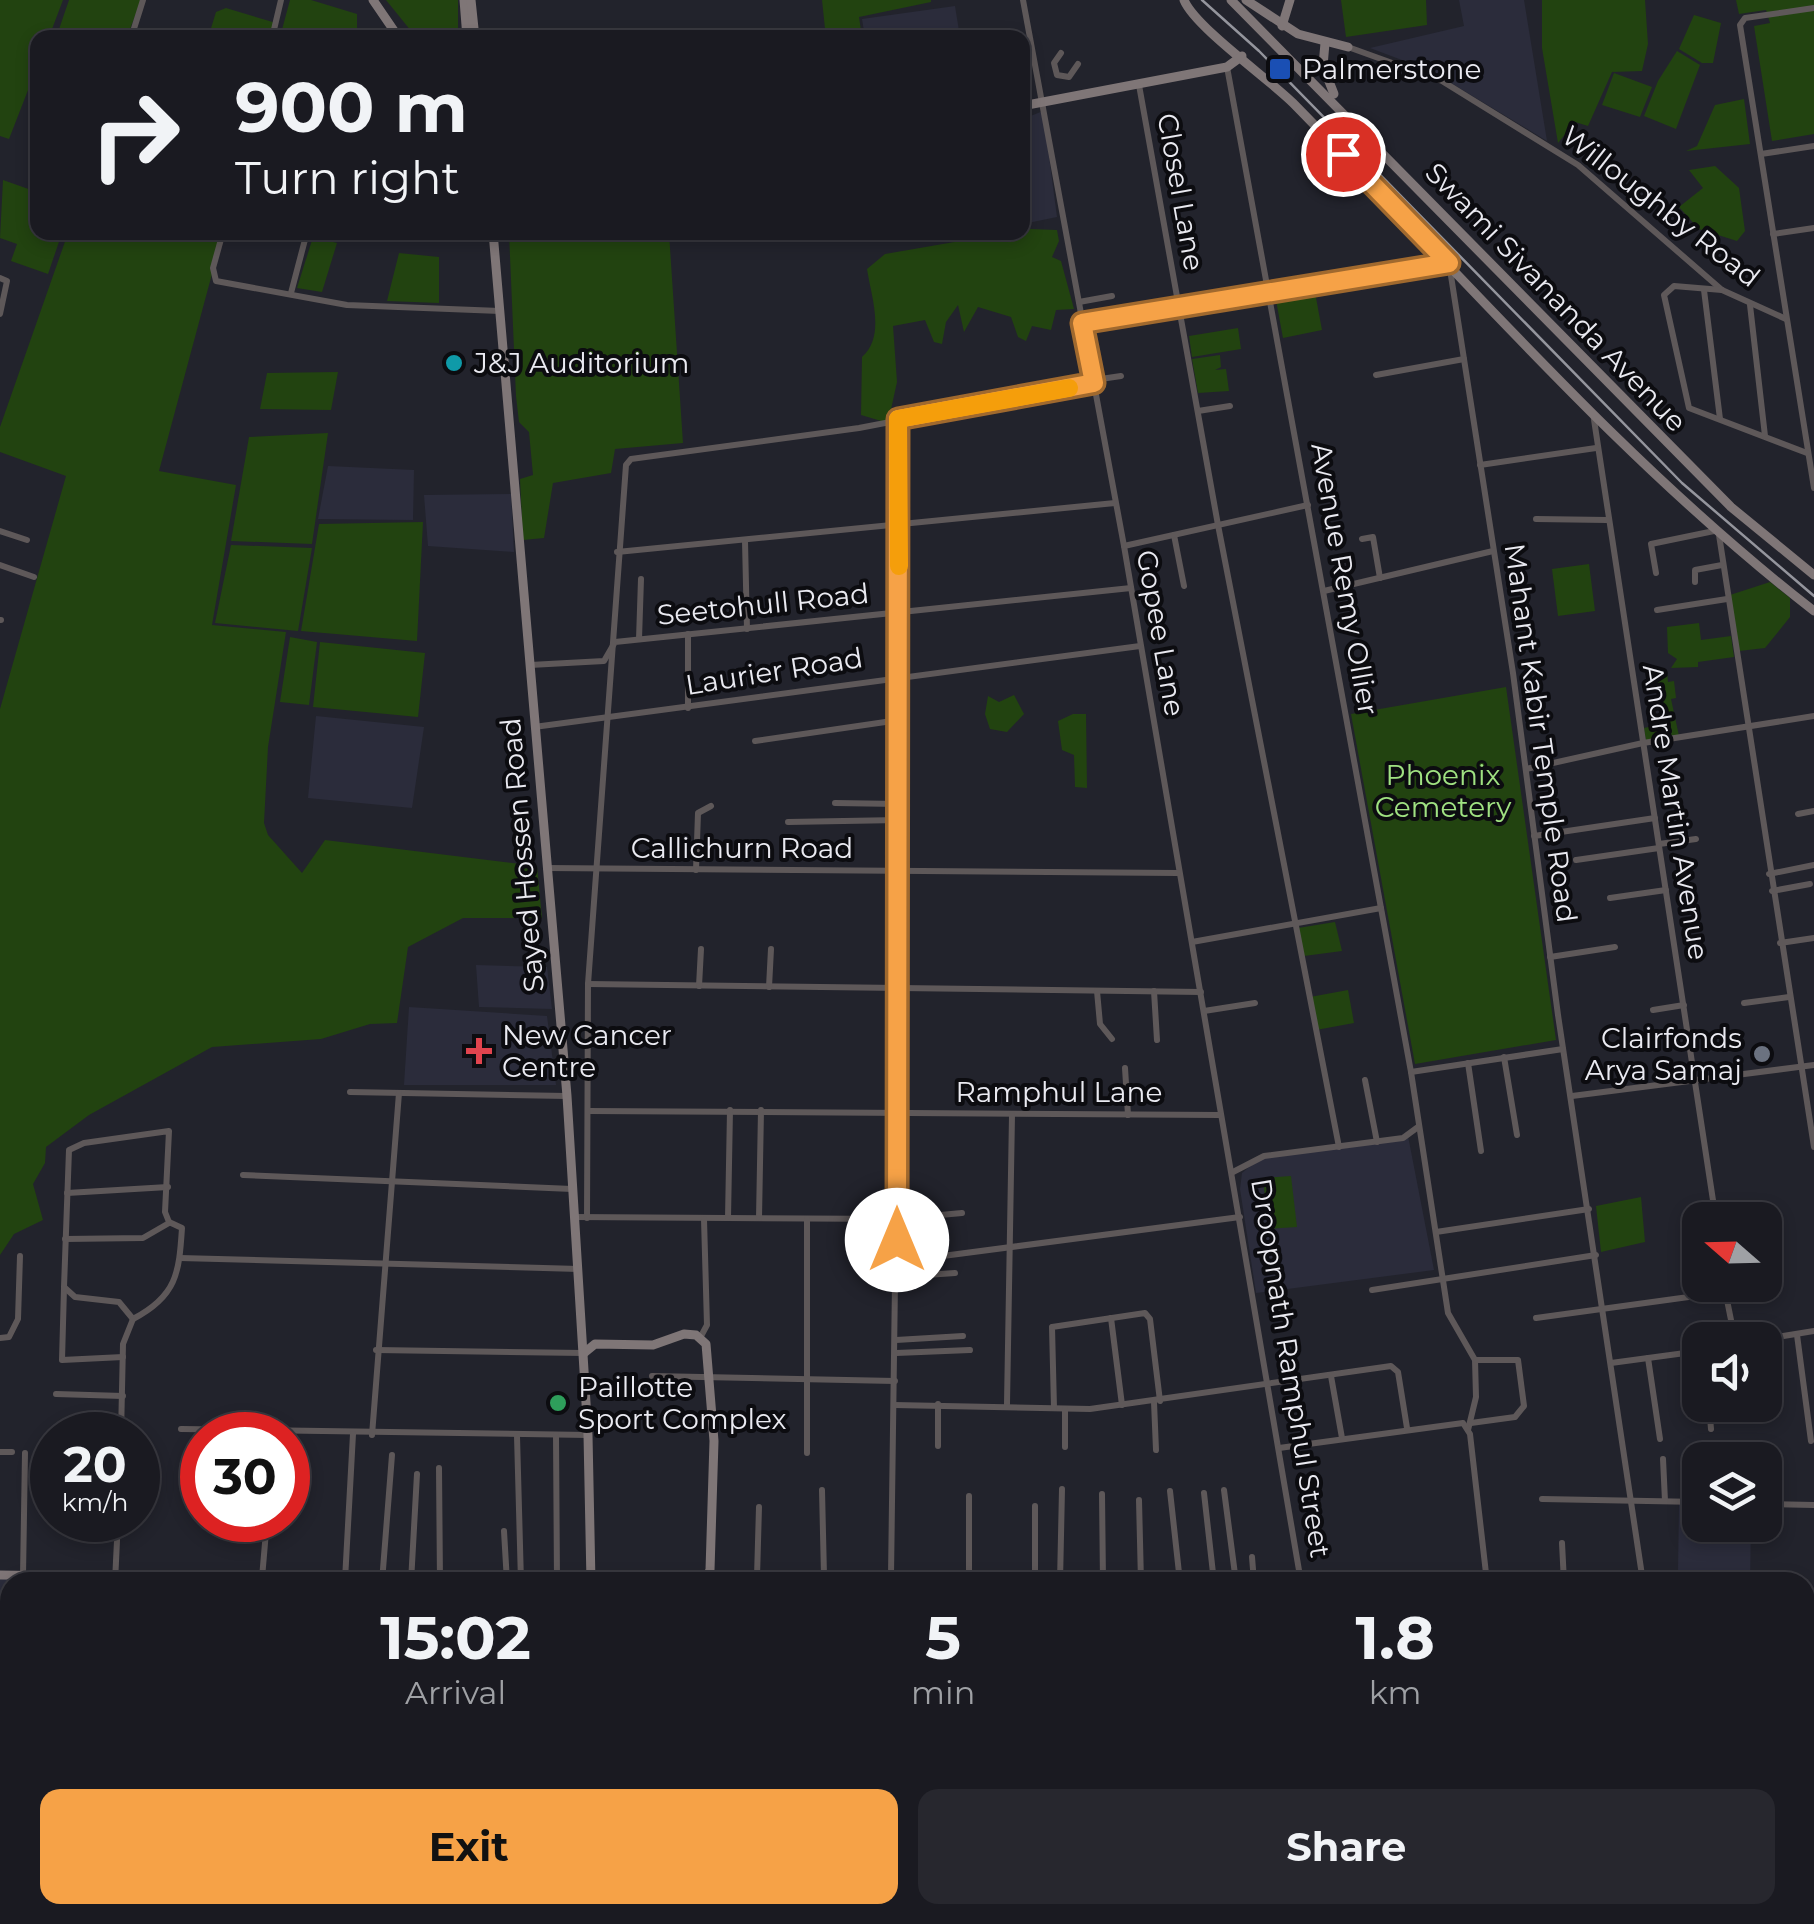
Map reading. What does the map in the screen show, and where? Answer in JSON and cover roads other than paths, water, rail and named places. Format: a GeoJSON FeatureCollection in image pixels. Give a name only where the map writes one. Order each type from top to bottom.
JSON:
{"type":"FeatureCollection","features":[{"type":"Feature","properties":{"kind":"main road"},"geometry":{"type":"LineString","coordinates":[[372,0],[393,30]]}},
{"type":"Feature","properties":{"kind":"main road"},"geometry":{"type":"LineString","coordinates":[[468,0],[468,30]]}},
{"type":"Feature","properties":{"kind":"main road"},"geometry":{"type":"LineString","coordinates":[[468,0],[469,30]]}},
{"type":"Feature","properties":{"kind":"main road"},"geometry":{"type":"LineString","coordinates":[[1184,0],[1196,18],[1242,56],[1716,533],[1814,611]]}},
{"type":"Feature","properties":{"kind":"main road","name":"Swami Sivananda Avenue"},"geometry":{"type":"LineString","coordinates":[[1231,0],[1731,507],[1814,576]]}},
{"type":"Feature","properties":{"kind":"main road"},"geometry":{"type":"LineString","coordinates":[[1246,0],[1282,26],[1325,43],[1348,46]]}},
{"type":"Feature","properties":{"kind":"main road"},"geometry":{"type":"LineString","coordinates":[[1282,26],[1290,0]]}},
{"type":"Feature","properties":{"kind":"main road"},"geometry":{"type":"LineString","coordinates":[[1325,43],[1325,79],[1353,121]]}},
{"type":"Feature","properties":{"kind":"main road"},"geometry":{"type":"LineString","coordinates":[[1030,104],[1228,67],[1242,56]]}},
{"type":"Feature","properties":{"kind":"main road","name":"Sayed Hossen Road"},"geometry":{"type":"LineString","coordinates":[[493,240],[567,1096],[584,1353],[591,1572]]}},
{"type":"Feature","properties":{"kind":"main road"},"geometry":{"type":"LineString","coordinates":[[582,1331],[594,1344]]}},
{"type":"Feature","properties":{"kind":"main road"},"geometry":{"type":"LineString","coordinates":[[584,1353],[594,1344],[653,1345],[684,1334],[700,1338],[708,1348],[714,1441],[709,1572]]}},
{"type":"Feature","properties":{"kind":"street"},"geometry":{"type":"LineString","coordinates":[[134,30],[142,0]]}},
{"type":"Feature","properties":{"kind":"street"},"geometry":{"type":"LineString","coordinates":[[274,30],[281,0]]}},
{"type":"Feature","properties":{"kind":"street","name":"Gopee Lane"},"geometry":{"type":"LineString","coordinates":[[1023,0],[1029,30]]}},
{"type":"Feature","properties":{"kind":"street","name":"Willoughby Road"},"geometry":{"type":"LineString","coordinates":[[1814,8],[1741,20],[1814,488]]}},
{"type":"Feature","properties":{"kind":"street","name":"Gopee Lane"},"geometry":{"type":"LineString","coordinates":[[1030,38],[1233,1172]]}},
{"type":"Feature","properties":{"kind":"street","name":"Willoughby Road"},"geometry":{"type":"LineString","coordinates":[[1348,46],[1442,81],[1578,165],[1722,290],[1787,320]]}},
{"type":"Feature","properties":{"kind":"street"},"geometry":{"type":"LineString","coordinates":[[1061,53],[1054,64],[1058,75],[1069,77],[1078,64]]}},
{"type":"Feature","properties":{"kind":"street","name":"Avenue Remy Ollier"},"geometry":{"type":"LineString","coordinates":[[1228,67],[1411,1072],[1448,1313],[1475,1360]]}},
{"type":"Feature","properties":{"kind":"street","name":"Closel Lane"},"geometry":{"type":"LineString","coordinates":[[1139,85],[1180,307]]}},
{"type":"Feature","properties":{"kind":"street"},"geometry":{"type":"LineString","coordinates":[[1761,154],[1814,146]]}},
{"type":"Feature","properties":{"kind":"street"},"geometry":{"type":"LineString","coordinates":[[1774,234],[1814,228]]}},
{"type":"Feature","properties":{"kind":"street"},"geometry":{"type":"LineString","coordinates":[[221,240],[213,268],[216,281],[347,305],[500,311]]}},
{"type":"Feature","properties":{"kind":"street"},"geometry":{"type":"LineString","coordinates":[[291,293],[305,240]]}},
{"type":"Feature","properties":{"kind":"street","name":"Closel Lane"},"geometry":{"type":"LineString","coordinates":[[1082,323],[1449,263]]}},
{"type":"Feature","properties":{"kind":"street","name":"Mahant Kabir Temple Road"},"geometry":{"type":"LineString","coordinates":[[1449,263],[1642,1572]]}},
{"type":"Feature","properties":{"kind":"street"},"geometry":{"type":"LineString","coordinates":[[0,278],[7,281],[0,314]]}},
{"type":"Feature","properties":{"kind":"street"},"geometry":{"type":"LineString","coordinates":[[1722,290],[1674,286],[1665,290],[1663,298],[1688,408],[1808,453]]}},
{"type":"Feature","properties":{"kind":"street"},"geometry":{"type":"LineString","coordinates":[[1704,290],[1720,420]]}},
{"type":"Feature","properties":{"kind":"street"},"geometry":{"type":"LineString","coordinates":[[1079,302],[1112,296]]}},
{"type":"Feature","properties":{"kind":"street"},"geometry":{"type":"LineString","coordinates":[[1763,310],[1774,310],[1784,303]]}},
{"type":"Feature","properties":{"kind":"street"},"geometry":{"type":"LineString","coordinates":[[1750,305],[1765,436]]}},
{"type":"Feature","properties":{"kind":"street"},"geometry":{"type":"LineString","coordinates":[[1180,307],[1338,1147]]}},
{"type":"Feature","properties":{"kind":"street"},"geometry":{"type":"LineString","coordinates":[[1376,375],[1464,359]]}},
{"type":"Feature","properties":{"kind":"street"},"geometry":{"type":"LineString","coordinates":[[587,1218],[588,984],[604,719],[625,471],[631,459],[898,419],[1121,376]]}},
{"type":"Feature","properties":{"kind":"street"},"geometry":{"type":"LineString","coordinates":[[1198,411],[1230,406]]}},
{"type":"Feature","properties":{"kind":"street","name":"Andre Martin Avenue"},"geometry":{"type":"LineString","coordinates":[[1593,412],[1713,1202]]}},
{"type":"Feature","properties":{"kind":"street"},"geometry":{"type":"LineString","coordinates":[[883,1572],[896,1381],[898,419]]}},
{"type":"Feature","properties":{"kind":"street"},"geometry":{"type":"LineString","coordinates":[[1480,466],[1596,448]]}},
{"type":"Feature","properties":{"kind":"street"},"geometry":{"type":"LineString","coordinates":[[618,552],[1115,503]]}},
{"type":"Feature","properties":{"kind":"street"},"geometry":{"type":"LineString","coordinates":[[1124,546],[1308,505]]}},
{"type":"Feature","properties":{"kind":"street"},"geometry":{"type":"LineString","coordinates":[[1536,518],[1607,520]]}},
{"type":"Feature","properties":{"kind":"street"},"geometry":{"type":"LineString","coordinates":[[0,532],[27,540]]}},
{"type":"Feature","properties":{"kind":"street"},"geometry":{"type":"LineString","coordinates":[[1656,573],[1654,542],[1716,533],[1814,1146]]}},
{"type":"Feature","properties":{"kind":"street"},"geometry":{"type":"LineString","coordinates":[[1174,535],[1184,586]]}},
{"type":"Feature","properties":{"kind":"street"},"geometry":{"type":"LineString","coordinates":[[1362,539],[1372,537],[1380,578]]}},
{"type":"Feature","properties":{"kind":"street"},"geometry":{"type":"LineString","coordinates":[[745,541],[747,629]]}},
{"type":"Feature","properties":{"kind":"street"},"geometry":{"type":"LineString","coordinates":[[1324,591],[1493,551]]}},
{"type":"Feature","properties":{"kind":"street"},"geometry":{"type":"LineString","coordinates":[[0,564],[34,577]]}},
{"type":"Feature","properties":{"kind":"street"},"geometry":{"type":"LineString","coordinates":[[1696,582],[1694,570],[1722,565]]}},
{"type":"Feature","properties":{"kind":"street"},"geometry":{"type":"LineString","coordinates":[[639,639],[641,579]]}},
{"type":"Feature","properties":{"kind":"street","name":"Seetohull Road"},"geometry":{"type":"LineString","coordinates":[[529,665],[604,660],[615,642],[1130,588]]}},
{"type":"Feature","properties":{"kind":"street"},"geometry":{"type":"LineString","coordinates":[[1657,610],[1727,599]]}},
{"type":"Feature","properties":{"kind":"street"},"geometry":{"type":"LineString","coordinates":[[688,634],[688,708]]}},
{"type":"Feature","properties":{"kind":"street","name":"Laurier Road"},"geometry":{"type":"LineString","coordinates":[[534,727],[899,675],[1140,646]]}},
{"type":"Feature","properties":{"kind":"street"},"geometry":{"type":"LineString","coordinates":[[1526,769],[1642,744],[1814,716]]}},
{"type":"Feature","properties":{"kind":"street"},"geometry":{"type":"LineString","coordinates":[[755,741],[899,720]]}},
{"type":"Feature","properties":{"kind":"street"},"geometry":{"type":"LineString","coordinates":[[835,803],[899,804]]}},
{"type":"Feature","properties":{"kind":"street"},"geometry":{"type":"LineString","coordinates":[[696,870],[699,810],[711,806]]}},
{"type":"Feature","properties":{"kind":"street"},"geometry":{"type":"LineString","coordinates":[[1798,814],[1814,811]]}},
{"type":"Feature","properties":{"kind":"street"},"geometry":{"type":"LineString","coordinates":[[1534,836],[1654,818]]}},
{"type":"Feature","properties":{"kind":"street"},"geometry":{"type":"LineString","coordinates":[[788,822],[898,820]]}},
{"type":"Feature","properties":{"kind":"street"},"geometry":{"type":"LineString","coordinates":[[1576,860],[1696,839]]}},
{"type":"Feature","properties":{"kind":"street"},"geometry":{"type":"LineString","coordinates":[[1769,874],[1814,866]]}},
{"type":"Feature","properties":{"kind":"street","name":"Callichurn Road"},"geometry":{"type":"LineString","coordinates":[[546,868],[1178,873]]}},
{"type":"Feature","properties":{"kind":"street"},"geometry":{"type":"LineString","coordinates":[[1772,891],[1810,884]]}},
{"type":"Feature","properties":{"kind":"street"},"geometry":{"type":"LineString","coordinates":[[1610,898],[1666,890]]}},
{"type":"Feature","properties":{"kind":"street"},"geometry":{"type":"LineString","coordinates":[[1192,942],[1381,908]]}},
{"type":"Feature","properties":{"kind":"street"},"geometry":{"type":"LineString","coordinates":[[1780,943],[1814,938]]}},
{"type":"Feature","properties":{"kind":"street"},"geometry":{"type":"LineString","coordinates":[[1550,958],[1615,947]]}},
{"type":"Feature","properties":{"kind":"street"},"geometry":{"type":"LineString","coordinates":[[699,986],[700,949]]}},
{"type":"Feature","properties":{"kind":"street"},"geometry":{"type":"LineString","coordinates":[[769,986],[770,949]]}},
{"type":"Feature","properties":{"kind":"street"},"geometry":{"type":"LineString","coordinates":[[588,984],[1201,992]]}},
{"type":"Feature","properties":{"kind":"street"},"geometry":{"type":"LineString","coordinates":[[1097,991],[1100,1024],[1112,1039]]}},
{"type":"Feature","properties":{"kind":"street"},"geometry":{"type":"LineString","coordinates":[[1154,991],[1157,1040]]}},
{"type":"Feature","properties":{"kind":"street"},"geometry":{"type":"LineString","coordinates":[[1744,1003],[1789,997]]}},
{"type":"Feature","properties":{"kind":"street"},"geometry":{"type":"LineString","coordinates":[[1204,1012],[1255,1003]]}},
{"type":"Feature","properties":{"kind":"street"},"geometry":{"type":"LineString","coordinates":[[1654,1010],[1684,1005]]}},
{"type":"Feature","properties":{"kind":"street"},"geometry":{"type":"LineString","coordinates":[[1411,1072],[1563,1049]]}},
{"type":"Feature","properties":{"kind":"street"},"geometry":{"type":"LineString","coordinates":[[1504,1057],[1517,1135]]}},
{"type":"Feature","properties":{"kind":"street"},"geometry":{"type":"LineString","coordinates":[[1468,1063],[1481,1152]]}},
{"type":"Feature","properties":{"kind":"street"},"geometry":{"type":"LineString","coordinates":[[1572,1096],[1814,1065]]}},
{"type":"Feature","properties":{"kind":"street"},"geometry":{"type":"LineString","coordinates":[[1125,1068],[1128,1115]]}},
{"type":"Feature","properties":{"kind":"street"},"geometry":{"type":"LineString","coordinates":[[1366,1080],[1376,1142]]}},
{"type":"Feature","properties":{"kind":"street"},"geometry":{"type":"LineString","coordinates":[[350,1092],[567,1096]]}},
{"type":"Feature","properties":{"kind":"street"},"geometry":{"type":"LineString","coordinates":[[372,1434],[399,1093]]}},
{"type":"Feature","properties":{"kind":"street"},"geometry":{"type":"LineString","coordinates":[[728,1218],[730,1110]]}},
{"type":"Feature","properties":{"kind":"street"},"geometry":{"type":"LineString","coordinates":[[759,1218],[761,1110]]}},
{"type":"Feature","properties":{"kind":"street","name":"Ramphul Lane"},"geometry":{"type":"LineString","coordinates":[[588,1111],[1220,1115]]}},
{"type":"Feature","properties":{"kind":"street"},"geometry":{"type":"LineString","coordinates":[[1007,1404],[1012,1115]]}},
{"type":"Feature","properties":{"kind":"street","name":"Droopnath Ramphul Street"},"geometry":{"type":"LineString","coordinates":[[1300,1572],[1233,1172],[1264,1156],[1404,1138],[1418,1127]]}},
{"type":"Feature","properties":{"kind":"street"},"geometry":{"type":"LineString","coordinates":[[123,1357],[62,1360],[72,1147],[166,1129],[171,1134],[169,1222]]}},
{"type":"Feature","properties":{"kind":"street"},"geometry":{"type":"LineString","coordinates":[[242,1174],[572,1189]]}},
{"type":"Feature","properties":{"kind":"street"},"geometry":{"type":"LineString","coordinates":[[67,1193],[168,1188]]}},
{"type":"Feature","properties":{"kind":"street"},"geometry":{"type":"LineString","coordinates":[[1436,1232],[1589,1210]]}},
{"type":"Feature","properties":{"kind":"street"},"geometry":{"type":"LineString","coordinates":[[574,1217],[897,1219],[962,1213]]}},
{"type":"Feature","properties":{"kind":"street"},"geometry":{"type":"LineString","coordinates":[[897,1262],[1240,1217]]}},
{"type":"Feature","properties":{"kind":"street"},"geometry":{"type":"LineString","coordinates":[[700,1338],[707,1325],[704,1219]]}},
{"type":"Feature","properties":{"kind":"street"},"geometry":{"type":"LineString","coordinates":[[807,1219],[807,1453]]}},
{"type":"Feature","properties":{"kind":"street"},"geometry":{"type":"LineString","coordinates":[[65,1239],[144,1238],[169,1222]]}},
{"type":"Feature","properties":{"kind":"street"},"geometry":{"type":"LineString","coordinates":[[122,1412],[123,1338],[133,1318],[173,1285],[180,1258],[182,1228],[169,1222]]}},
{"type":"Feature","properties":{"kind":"street"},"geometry":{"type":"LineString","coordinates":[[1372,1290],[1596,1255]]}},
{"type":"Feature","properties":{"kind":"street"},"geometry":{"type":"LineString","coordinates":[[0,1338],[9,1338],[16,1328],[20,1256]]}},
{"type":"Feature","properties":{"kind":"street"},"geometry":{"type":"LineString","coordinates":[[180,1258],[579,1270]]}},
{"type":"Feature","properties":{"kind":"street"},"geometry":{"type":"LineString","coordinates":[[896,1277],[955,1272]]}},
{"type":"Feature","properties":{"kind":"street"},"geometry":{"type":"LineString","coordinates":[[64,1287],[75,1297],[118,1302],[133,1318]]}},
{"type":"Feature","properties":{"kind":"street"},"geometry":{"type":"LineString","coordinates":[[1536,1318],[1682,1296]]}},
{"type":"Feature","properties":{"kind":"street"},"geometry":{"type":"LineString","coordinates":[[1054,1408],[1054,1326],[1148,1315],[1157,1402],[1156,1450]]}},
{"type":"Feature","properties":{"kind":"street"},"geometry":{"type":"LineString","coordinates":[[1111,1318],[1122,1406]]}},
{"type":"Feature","properties":{"kind":"street"},"geometry":{"type":"LineString","coordinates":[[1782,1337],[1814,1332]]}},
{"type":"Feature","properties":{"kind":"street"},"geometry":{"type":"LineString","coordinates":[[1797,1335],[1811,1441]]}},
{"type":"Feature","properties":{"kind":"street"},"geometry":{"type":"LineString","coordinates":[[896,1340],[962,1336]]}},
{"type":"Feature","properties":{"kind":"street"},"geometry":{"type":"LineString","coordinates":[[376,1350],[584,1353]]}},
{"type":"Feature","properties":{"kind":"street"},"geometry":{"type":"LineString","coordinates":[[896,1353],[970,1350]]}},
{"type":"Feature","properties":{"kind":"street"},"geometry":{"type":"LineString","coordinates":[[1611,1363],[1682,1353]]}},
{"type":"Feature","properties":{"kind":"street"},"geometry":{"type":"LineString","coordinates":[[1648,1358],[1660,1439]]}},
{"type":"Feature","properties":{"kind":"street"},"geometry":{"type":"LineString","coordinates":[[1279,1448],[1457,1421],[1470,1426],[1514,1417],[1524,1406],[1518,1360],[1475,1360],[1478,1384],[1470,1426],[1487,1572]]}},
{"type":"Feature","properties":{"kind":"street"},"geometry":{"type":"LineString","coordinates":[[894,1405],[1122,1406],[1394,1368],[1406,1428]]}},
{"type":"Feature","properties":{"kind":"street"},"geometry":{"type":"LineString","coordinates":[[652,1376],[896,1381]]}},
{"type":"Feature","properties":{"kind":"street"},"geometry":{"type":"LineString","coordinates":[[1332,1376],[1342,1438]]}},
{"type":"Feature","properties":{"kind":"street"},"geometry":{"type":"LineString","coordinates":[[56,1394],[123,1396]]}},
{"type":"Feature","properties":{"kind":"street"},"geometry":{"type":"LineString","coordinates":[[938,1404],[938,1446]]}},
{"type":"Feature","properties":{"kind":"street"},"geometry":{"type":"LineString","coordinates":[[1065,1447],[1066,1408]]}},
{"type":"Feature","properties":{"kind":"street"},"geometry":{"type":"LineString","coordinates":[[1710,1422],[1711,1428]]}},
{"type":"Feature","properties":{"kind":"street"},"geometry":{"type":"LineString","coordinates":[[310,1434],[588,1435]]}},
{"type":"Feature","properties":{"kind":"street"},"geometry":{"type":"LineString","coordinates":[[345,1572],[353,1434]]}},
{"type":"Feature","properties":{"kind":"street"},"geometry":{"type":"LineString","coordinates":[[514,1572],[517,1436]]}},
{"type":"Feature","properties":{"kind":"street"},"geometry":{"type":"LineString","coordinates":[[556,1436],[557,1572]]}},
{"type":"Feature","properties":{"kind":"street"},"geometry":{"type":"LineString","coordinates":[[0,1452],[12,1452]]}},
{"type":"Feature","properties":{"kind":"street"},"geometry":{"type":"LineString","coordinates":[[23,1572],[25,1453]]}},
{"type":"Feature","properties":{"kind":"street"},"geometry":{"type":"LineString","coordinates":[[383,1572],[392,1455]]}},
{"type":"Feature","properties":{"kind":"street"},"geometry":{"type":"LineString","coordinates":[[1662,1460],[1665,1501]]}},
{"type":"Feature","properties":{"kind":"street"},"geometry":{"type":"LineString","coordinates":[[440,1468],[440,1572]]}},
{"type":"Feature","properties":{"kind":"street"},"geometry":{"type":"LineString","coordinates":[[412,1572],[417,1474]]}},
{"type":"Feature","properties":{"kind":"street"},"geometry":{"type":"LineString","coordinates":[[1060,1572],[1062,1489]]}},
{"type":"Feature","properties":{"kind":"street"},"geometry":{"type":"LineString","coordinates":[[822,1490],[823,1572]]}},
{"type":"Feature","properties":{"kind":"street"},"geometry":{"type":"LineString","coordinates":[[1224,1490],[1235,1572]]}},
{"type":"Feature","properties":{"kind":"street"},"geometry":{"type":"LineString","coordinates":[[1170,1491],[1179,1572]]}},
{"type":"Feature","properties":{"kind":"street"},"geometry":{"type":"LineString","coordinates":[[1204,1493],[1213,1572]]}},
{"type":"Feature","properties":{"kind":"street"},"geometry":{"type":"LineString","coordinates":[[1102,1494],[1103,1572]]}},
{"type":"Feature","properties":{"kind":"street"},"geometry":{"type":"LineString","coordinates":[[969,1496],[970,1572]]}},
{"type":"Feature","properties":{"kind":"street"},"geometry":{"type":"LineString","coordinates":[[1542,1498],[1682,1501]]}},
{"type":"Feature","properties":{"kind":"street"},"geometry":{"type":"LineString","coordinates":[[1139,1500],[1141,1572]]}},
{"type":"Feature","properties":{"kind":"street"},"geometry":{"type":"LineString","coordinates":[[1782,1504],[1814,1505]]}},
{"type":"Feature","properties":{"kind":"street"},"geometry":{"type":"LineString","coordinates":[[1035,1506],[1037,1572]]}},
{"type":"Feature","properties":{"kind":"street"},"geometry":{"type":"LineString","coordinates":[[756,1572],[758,1507]]}},
{"type":"Feature","properties":{"kind":"street"},"geometry":{"type":"LineString","coordinates":[[504,1530],[512,1572]]}},
{"type":"Feature","properties":{"kind":"street"},"geometry":{"type":"LineString","coordinates":[[115,1572],[117,1542]]}},
{"type":"Feature","properties":{"kind":"street"},"geometry":{"type":"LineString","coordinates":[[263,1572],[265,1542]]}},
{"type":"Feature","properties":{"kind":"street"},"geometry":{"type":"LineString","coordinates":[[1562,1543],[1563,1572]]}},
{"type":"Feature","properties":{"kind":"street"},"geometry":{"type":"LineString","coordinates":[[1252,1558],[1253,1572]]}},
{"type":"Feature","properties":{"kind":"tram line"},"geometry":{"type":"LineString","coordinates":[[1202,0],[1259,51],[1682,483],[1814,596]]}},
{"type":"Feature","properties":{"kind":"place","name":"Palmerstone"},"geometry":{"type":"Point","coordinates":[1280,69]}},
{"type":"Feature","properties":{"kind":"place","name":"J&J Auditorium"},"geometry":{"type":"Point","coordinates":[454,363]}},
{"type":"Feature","properties":{"kind":"place","name":"New Cancer Centre"},"geometry":{"type":"Point","coordinates":[479,1051]}},
{"type":"Feature","properties":{"kind":"place","name":"Clairfonds Arya Samaj"},"geometry":{"type":"Point","coordinates":[1762,1054]}},
{"type":"Feature","properties":{"kind":"place","name":"Paillotte Sport Complex"},"geometry":{"type":"Point","coordinates":[558,1403]}},
{"type":"Feature","properties":{"kind":"park label","name":"Phoenix Cemetery"},"geometry":{"type":"Point","coordinates":[1443,791]}}]}
